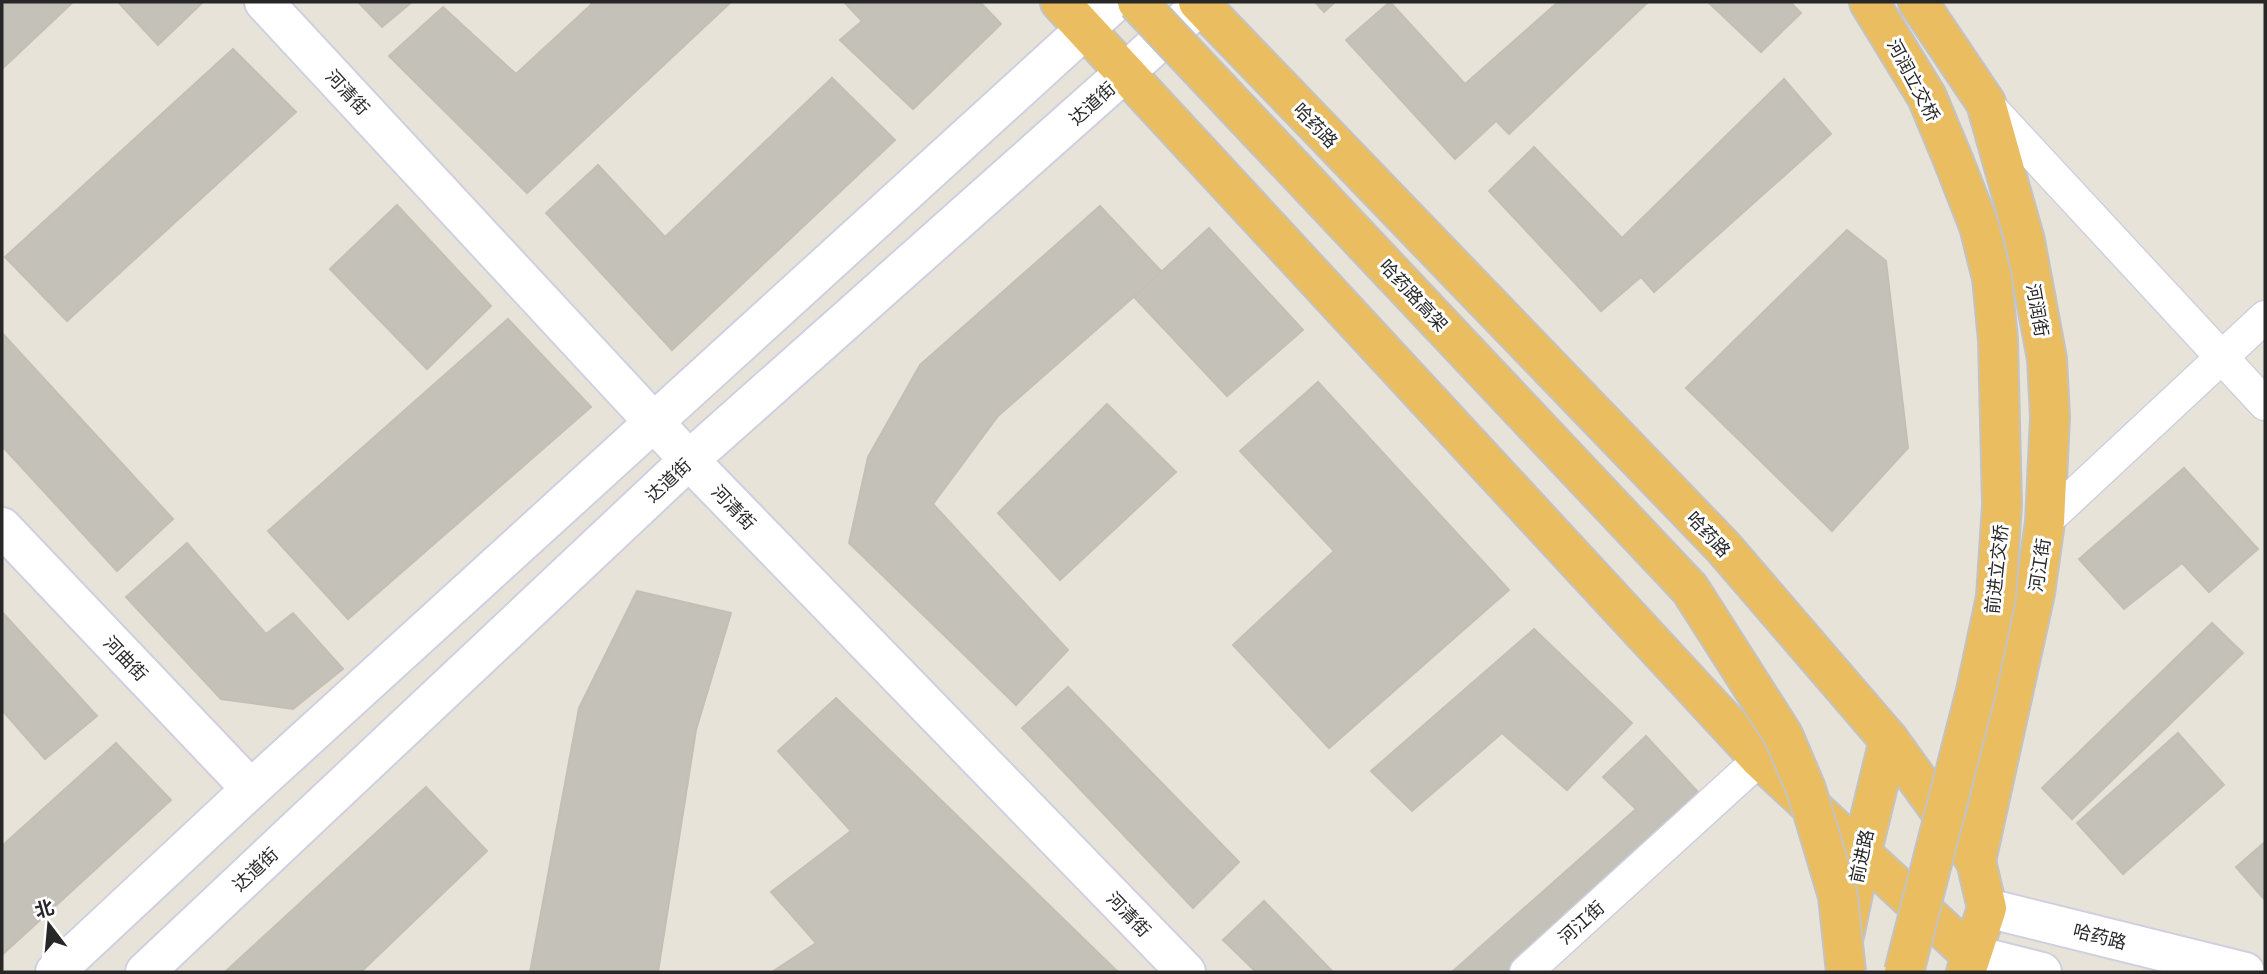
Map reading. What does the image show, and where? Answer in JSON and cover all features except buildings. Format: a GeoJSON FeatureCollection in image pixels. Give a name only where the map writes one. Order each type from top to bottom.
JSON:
{"type":"FeatureCollection","features":[{"type":"Feature","properties":{"kind":"highway","name":"哈药路高架"},"geometry":{"type":"LineString","coordinates":[[1137,2],[1690,589],[1783,735],[1806,789],[1838,896],[1846,972]]}},
{"type":"Feature","properties":{"kind":"highway","name":"河润立交桥"},"geometry":{"type":"LineString","coordinates":[[1868,2],[1927,97],[1954,162]]}},
{"type":"Feature","properties":{"kind":"highway","name":"河润街"},"geometry":{"type":"LineString","coordinates":[[1918,2],[1986,103],[2025,241],[2047,359],[2050,417],[2045,522]]}},
{"type":"Feature","properties":{"kind":"highway","name":"哈药路"},"geometry":{"type":"LineString","coordinates":[[1201,3],[1723,547],[1889,740],[1976,861],[1987,908]]}},
{"type":"Feature","properties":{"kind":"highway"},"geometry":{"type":"LineString","coordinates":[[1073,15],[1760,759],[1862,851],[1968,963],[1987,908]]}},
{"type":"Feature","properties":{"kind":"highway","name":"前进立交桥"},"geometry":{"type":"LineString","coordinates":[[1904,972],[1972,704],[1996,597],[2002,505],[1998,340],[1992,278],[1979,226],[1954,162]]}},
{"type":"Feature","properties":{"kind":"highway","name":"河江街"},"geometry":{"type":"LineString","coordinates":[[1976,861],[2035,593],[2045,522]]}},
{"type":"Feature","properties":{"kind":"highway","name":"前进路"},"geometry":{"type":"LineString","coordinates":[[1837,972],[1889,740]]}},
{"type":"Feature","properties":{"kind":"main road","name":"河清街"},"geometry":{"type":"LineString","coordinates":[[264,2],[689,460],[1186,972]]}},
{"type":"Feature","properties":{"kind":"main road"},"geometry":{"type":"LineString","coordinates":[[55,972],[654,420],[1073,15],[1115,2]]}},
{"type":"Feature","properties":{"kind":"main road","name":"达道街"},"geometry":{"type":"LineString","coordinates":[[145,972],[689,460],[1125,74],[1201,3]]}},
{"type":"Feature","properties":{"kind":"main road","name":"河曲街"},"geometry":{"type":"LineString","coordinates":[[2,527],[251,789]]}},
{"type":"Feature","properties":{"kind":"main road","name":"哈药路"},"geometry":{"type":"LineString","coordinates":[[1987,908],[2245,972]]}},
{"type":"Feature","properties":{"kind":"main road"},"geometry":{"type":"LineString","coordinates":[[1968,963],[2042,972]]}},
{"type":"Feature","properties":{"kind":"street","name":"河润街"},"geometry":{"type":"LineString","coordinates":[[1986,103],[2265,404]]}},
{"type":"Feature","properties":{"kind":"street","name":"河江街"},"geometry":{"type":"LineString","coordinates":[[2045,522],[2265,317]]}},
{"type":"Feature","properties":{"kind":"street","name":"河江街"},"geometry":{"type":"LineString","coordinates":[[1526,972],[1760,759]]}}]}
